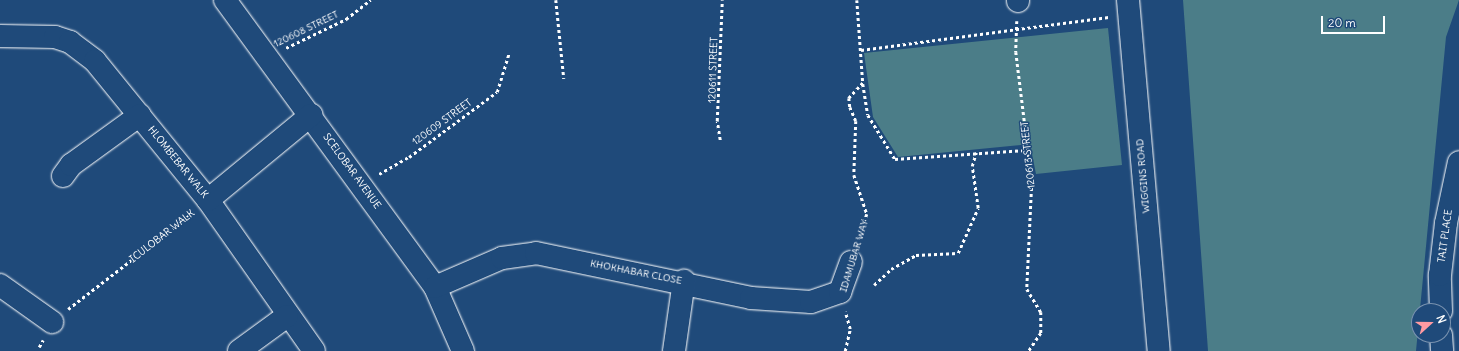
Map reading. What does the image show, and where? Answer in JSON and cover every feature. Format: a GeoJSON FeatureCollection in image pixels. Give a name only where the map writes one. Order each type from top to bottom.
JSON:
{"type":"FeatureCollection","features":[{"type":"Feature","properties":{"kind":"street","name":"SCELOBAR AVENUE"},"geometry":{"type":"LineString","coordinates":[[225,0],[311,115],[435,287],[463,351]]}},
{"type":"Feature","properties":{"kind":"street","name":"WIGGINS ROAD"},"geometry":{"type":"LineString","coordinates":[[1128,8],[1159,351]]}},
{"type":"Feature","properties":{"kind":"street","name":"HLOMBEBAR WALK"},"geometry":{"type":"LineString","coordinates":[[0,36],[44,36],[70,42],[95,61],[208,200],[287,316],[314,351]]}},
{"type":"Feature","properties":{"kind":"street"},"geometry":{"type":"LineString","coordinates":[[63,176],[71,165],[140,115]]}},
{"type":"Feature","properties":{"kind":"street"},"geometry":{"type":"LineString","coordinates":[[208,200],[311,115]]}},
{"type":"Feature","properties":{"kind":"street","name":"TAIT PLACE"},"geometry":{"type":"LineString","coordinates":[[1441,303],[1440,275],[1446,223],[1459,162]]}},
{"type":"Feature","properties":{"kind":"street","name":"KHOKHABAR CLOSE"},"geometry":{"type":"LineString","coordinates":[[435,287],[502,258],[536,253],[782,301],[811,302],[840,292]]}},
{"type":"Feature","properties":{"kind":"street","name":"IDAMUBAR WAY"},"geometry":{"type":"LineString","coordinates":[[840,292],[851,262]]}},
{"type":"Feature","properties":{"kind":"street"},"geometry":{"type":"LineString","coordinates":[[674,351],[684,281]]}},
{"type":"Feature","properties":{"kind":"street"},"geometry":{"type":"LineString","coordinates":[[0,285],[52,322]]}},
{"type":"Feature","properties":{"kind":"street"},"geometry":{"type":"LineString","coordinates":[[239,351],[287,316]]}},
{"type":"Feature","properties":{"kind":"path","name":"120608 STREET"},"geometry":{"type":"LineString","coordinates":[[268,57],[346,19],[370,0]]}},
{"type":"Feature","properties":{"kind":"path"},"geometry":{"type":"LineString","coordinates":[[556,0],[564,78]]}},
{"type":"Feature","properties":{"kind":"path","name":"120611 STREET"},"geometry":{"type":"LineString","coordinates":[[720,140],[717,121],[722,0]]}},
{"type":"Feature","properties":{"kind":"path"},"geometry":{"type":"LineString","coordinates":[[857,0],[863,83],[868,115],[895,160],[1028,150]]}},
{"type":"Feature","properties":{"kind":"path","name":"120613 STREET"},"geometry":{"type":"LineString","coordinates":[[1018,0],[1016,52],[1032,182],[1027,289],[1041,312],[1041,332],[1029,351]]}},
{"type":"Feature","properties":{"kind":"path"},"geometry":{"type":"LineString","coordinates":[[861,50],[1017,27],[1128,8]]}},
{"type":"Feature","properties":{"kind":"path","name":"120609 STREET"},"geometry":{"type":"LineString","coordinates":[[361,184],[409,157],[497,92],[510,53]]}},
{"type":"Feature","properties":{"kind":"path","name":"IDAMUBAR WAY"},"geometry":{"type":"LineString","coordinates":[[851,262],[867,214],[854,175],[856,121],[850,107],[849,98],[863,83]]}},
{"type":"Feature","properties":{"kind":"path"},"geometry":{"type":"LineString","coordinates":[[874,285],[911,257],[958,253],[978,208],[972,166],[976,153]]}},
{"type":"Feature","properties":{"kind":"path","name":"ICULOBAR WALK"},"geometry":{"type":"LineString","coordinates":[[39,347],[52,322],[208,200]]}},
{"type":"Feature","properties":{"kind":"path","name":"IDAMUBAR WAY"},"geometry":{"type":"LineString","coordinates":[[840,292],[850,329],[845,351]]}},
{"type":"Feature","properties":{"kind":"green space"},"geometry":{"type":"Polygon","coordinates":[[[1183,0],[1459,0],[1446,37],[1421,303],[1411,303],[1411,343],[1417,343],[1416,351],[1208,351],[1183,0]]]}},
{"type":"Feature","properties":{"kind":"green space"},"geometry":{"type":"Polygon","coordinates":[[[1108,28],[1122,165],[1036,174],[1030,144],[898,157],[873,117],[864,53],[1108,28]]]}}]}
